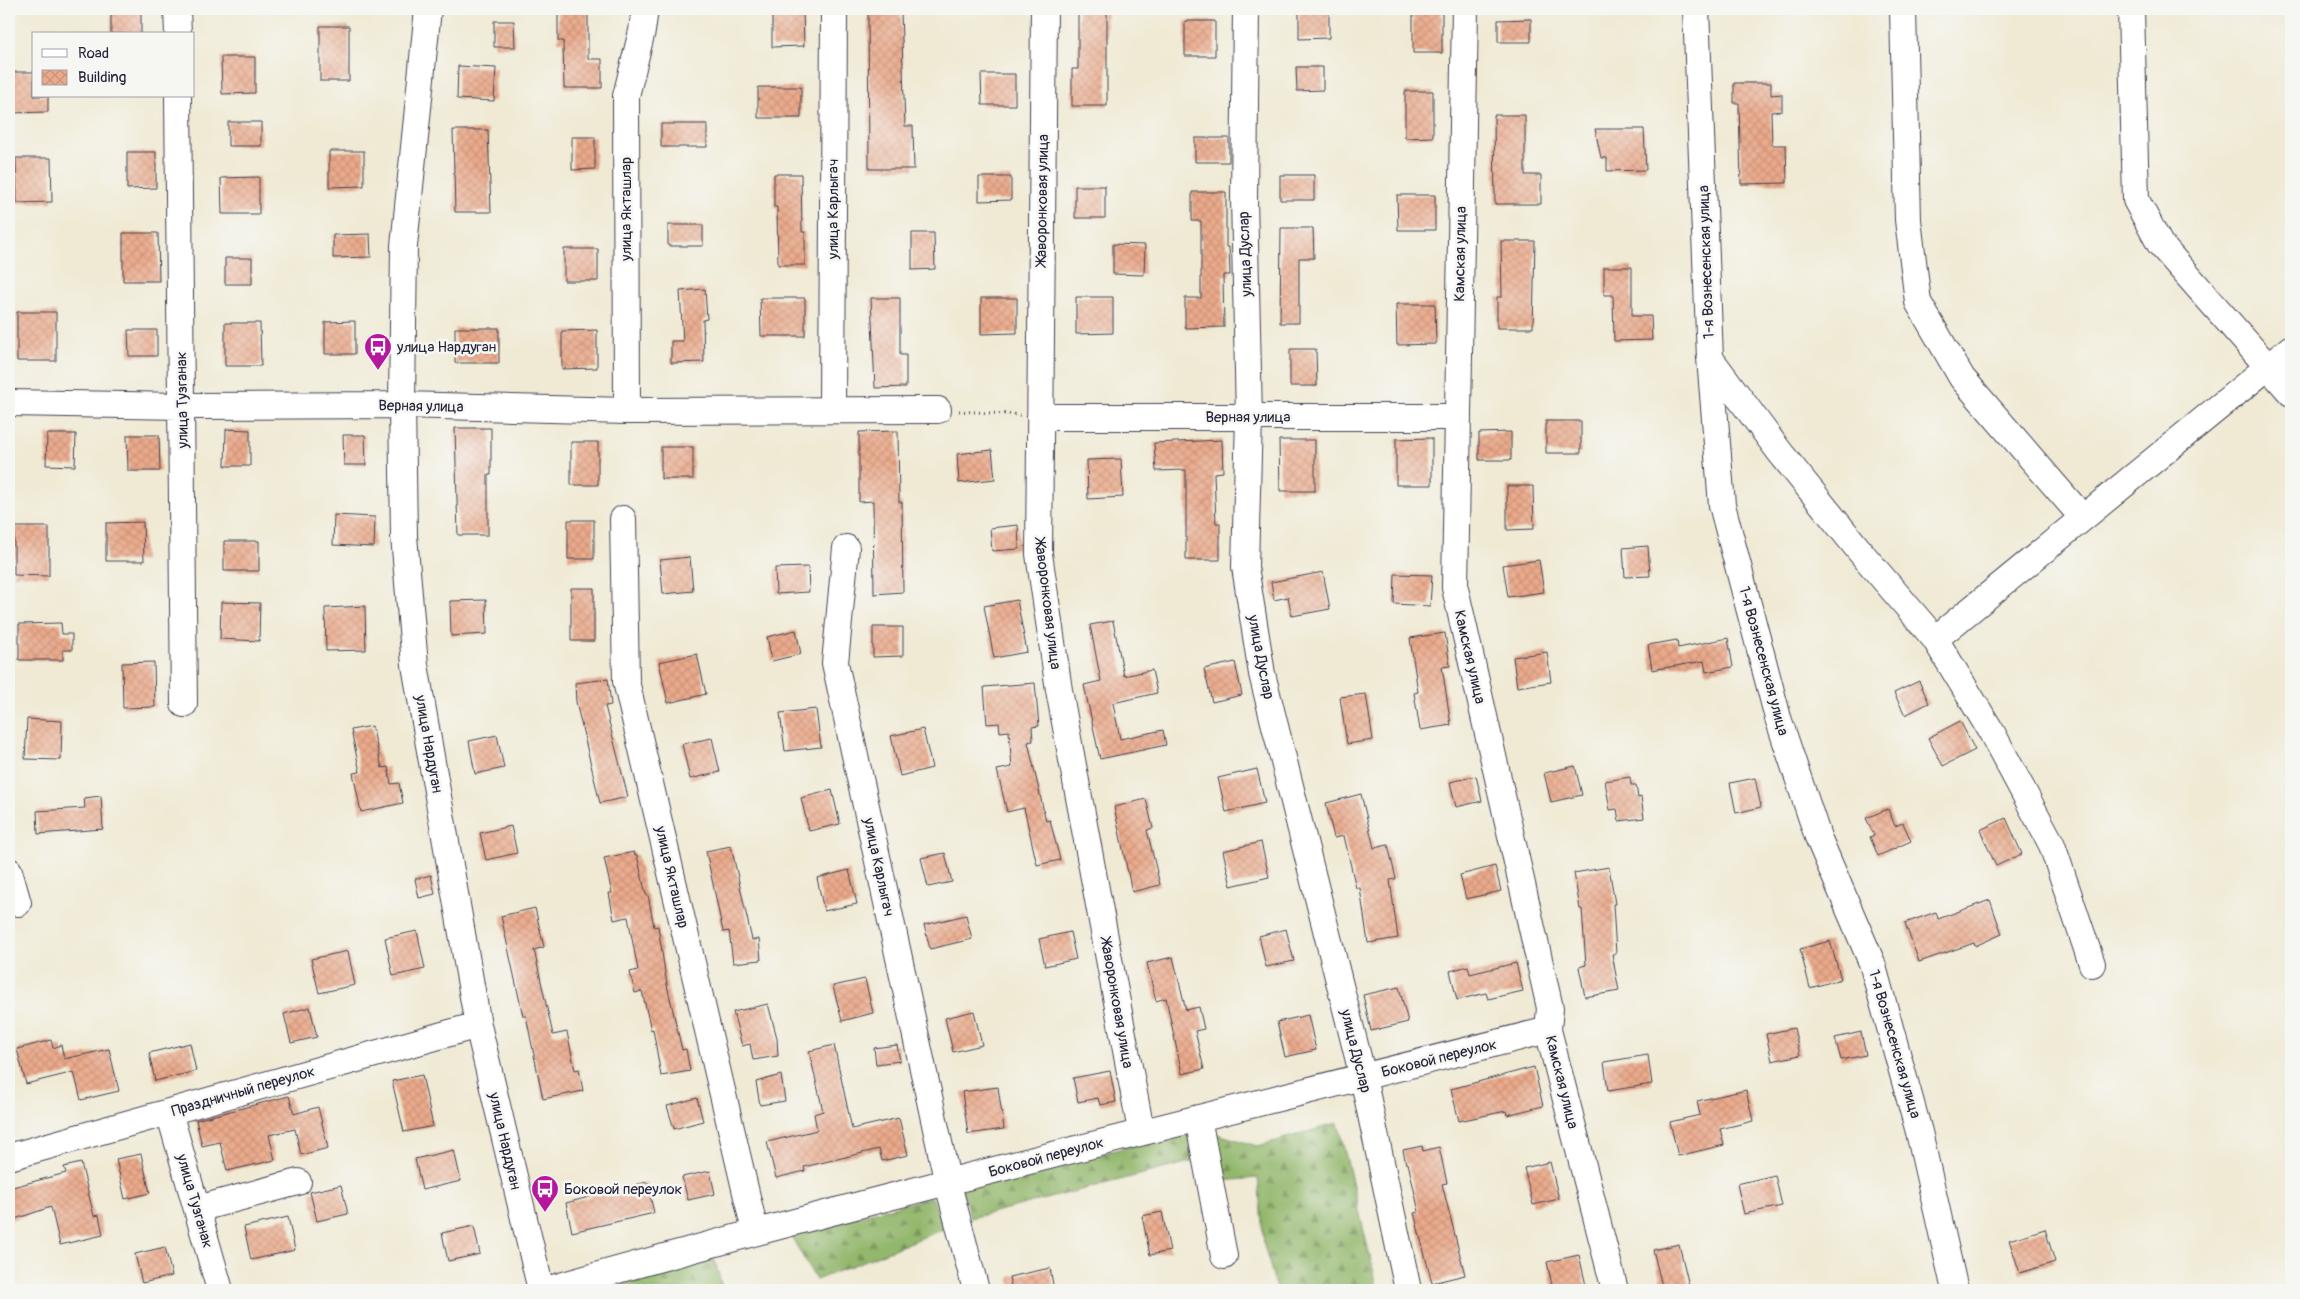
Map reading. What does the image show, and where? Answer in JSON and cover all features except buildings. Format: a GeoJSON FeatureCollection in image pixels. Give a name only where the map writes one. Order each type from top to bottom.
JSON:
{"type":"FeatureCollection","features":[{"type":"Feature","properties":{"kind":"street"},"geometry":{"type":"LineString","coordinates":[[178,9],[178,32]]}},
{"type":"Feature","properties":{"kind":"street","name":"улица Нардуган"},"geometry":{"type":"LineString","coordinates":[[428,9],[404,246],[402,405],[404,536],[415,665],[478,1025],[541,1290]]}},
{"type":"Feature","properties":{"kind":"street","name":"улица Якташлар"},"geometry":{"type":"LineString","coordinates":[[627,410],[626,96],[642,31],[645,9]]}},
{"type":"Feature","properties":{"kind":"street","name":"улица Карлыгач"},"geometry":{"type":"LineString","coordinates":[[832,410],[834,9]]}},
{"type":"Feature","properties":{"kind":"street","name":"Жаворонковая улица"},"geometry":{"type":"LineString","coordinates":[[1044,9],[1039,554],[1059,690],[1140,1132]]}},
{"type":"Feature","properties":{"kind":"street","name":"улица Дуслар"},"geometry":{"type":"LineString","coordinates":[[1246,9],[1244,198],[1249,416],[1246,567],[1262,674],[1363,1077],[1408,1290]]}},
{"type":"Feature","properties":{"kind":"street","name":"Камская улица"},"geometry":{"type":"LineString","coordinates":[[1464,9],[1456,417],[1455,588],[1550,1008],[1548,1030],[1615,1290]]}},
{"type":"Feature","properties":{"kind":"street","name":"1-я Вознесенская улица"},"geometry":{"type":"LineString","coordinates":[[1696,9],[1710,358],[1722,505],[1778,718],[1818,837],[1872,963],[1919,1132],[1954,1290]]}},
{"type":"Feature","properties":{"kind":"street"},"geometry":{"type":"LineString","coordinates":[[1903,9],[1908,220],[1918,302],[1962,378],[2083,518]]}},
{"type":"Feature","properties":{"kind":"street"},"geometry":{"type":"LineString","coordinates":[[2131,9],[2136,200],[2160,244],[2291,393]]}},
{"type":"Feature","properties":{"kind":"street","name":"улица Тузганак"},"geometry":{"type":"LineString","coordinates":[[178,98],[184,704]]}},
{"type":"Feature","properties":{"kind":"street"},"geometry":{"type":"LineString","coordinates":[[1935,639],[2291,348]]}},
{"type":"Feature","properties":{"kind":"street"},"geometry":{"type":"LineString","coordinates":[[1710,358],[1797,473],[1863,555],[1935,639],[1991,731],[2052,845],[2092,964]]}},
{"type":"Feature","properties":{"kind":"street","name":"Верная улица"},"geometry":{"type":"LineString","coordinates":[[9,403],[182,406],[402,405],[627,410],[938,410]]}},
{"type":"Feature","properties":{"kind":"street","name":"Верная улица"},"geometry":{"type":"LineString","coordinates":[[1040,416],[1456,417]]}},
{"type":"Feature","properties":{"kind":"street","name":"улица Якташлар"},"geometry":{"type":"LineString","coordinates":[[623,519],[626,681],[755,1231]]}},
{"type":"Feature","properties":{"kind":"street","name":"улица Карлыгач"},"geometry":{"type":"LineString","coordinates":[[846,548],[835,663],[948,1184],[976,1290]]}},
{"type":"Feature","properties":{"kind":"street"},"geometry":{"type":"LineString","coordinates":[[9,871],[18,902]]}},
{"type":"Feature","properties":{"kind":"street","name":"Праздничный переулок"},"geometry":{"type":"LineString","coordinates":[[9,1157],[478,1025]]}},
{"type":"Feature","properties":{"kind":"street","name":"Боковой переулок"},"geometry":{"type":"LineString","coordinates":[[546,1290],[755,1231],[948,1184],[1140,1132],[1548,1030]]}},
{"type":"Feature","properties":{"kind":"street","name":"улица Тузганак"},"geometry":{"type":"LineString","coordinates":[[169,1112],[220,1290]]}},
{"type":"Feature","properties":{"kind":"street"},"geometry":{"type":"LineString","coordinates":[[1198,1118],[1224,1256]]}},
{"type":"Feature","properties":{"kind":"street"},"geometry":{"type":"LineString","coordinates":[[197,1209],[298,1182]]}},
{"type":"Feature","properties":{"kind":"path"},"geometry":{"type":"LineString","coordinates":[[938,410],[1040,416]]}},
{"type":"Feature","properties":{"kind":"green space"},"geometry":{"type":"Polygon","coordinates":[[[1338,1123],[1378,1290],[1277,1290],[1264,1245],[1258,1178],[1220,1181],[1210,1132],[1258,1146],[1338,1123]]]}},
{"type":"Feature","properties":{"kind":"green space"},"geometry":{"type":"Polygon","coordinates":[[[1187,1132],[1194,1161],[971,1218],[961,1189],[1187,1132]]]}},
{"type":"Feature","properties":{"kind":"green space"},"geometry":{"type":"Polygon","coordinates":[[[932,1197],[944,1229],[816,1280],[790,1234],[932,1197]]]}},
{"type":"Feature","properties":{"kind":"green space"},"geometry":{"type":"Polygon","coordinates":[[[714,1258],[723,1290],[622,1290],[623,1284],[714,1258]]]}},
{"type":"Feature","properties":{"kind":"place","name":"улица Нардуган"},"geometry":{"type":"Point","coordinates":[378,371]}},
{"type":"Feature","properties":{"kind":"place","name":"Боковой переулок"},"geometry":{"type":"Point","coordinates":[545,1213]}}]}
